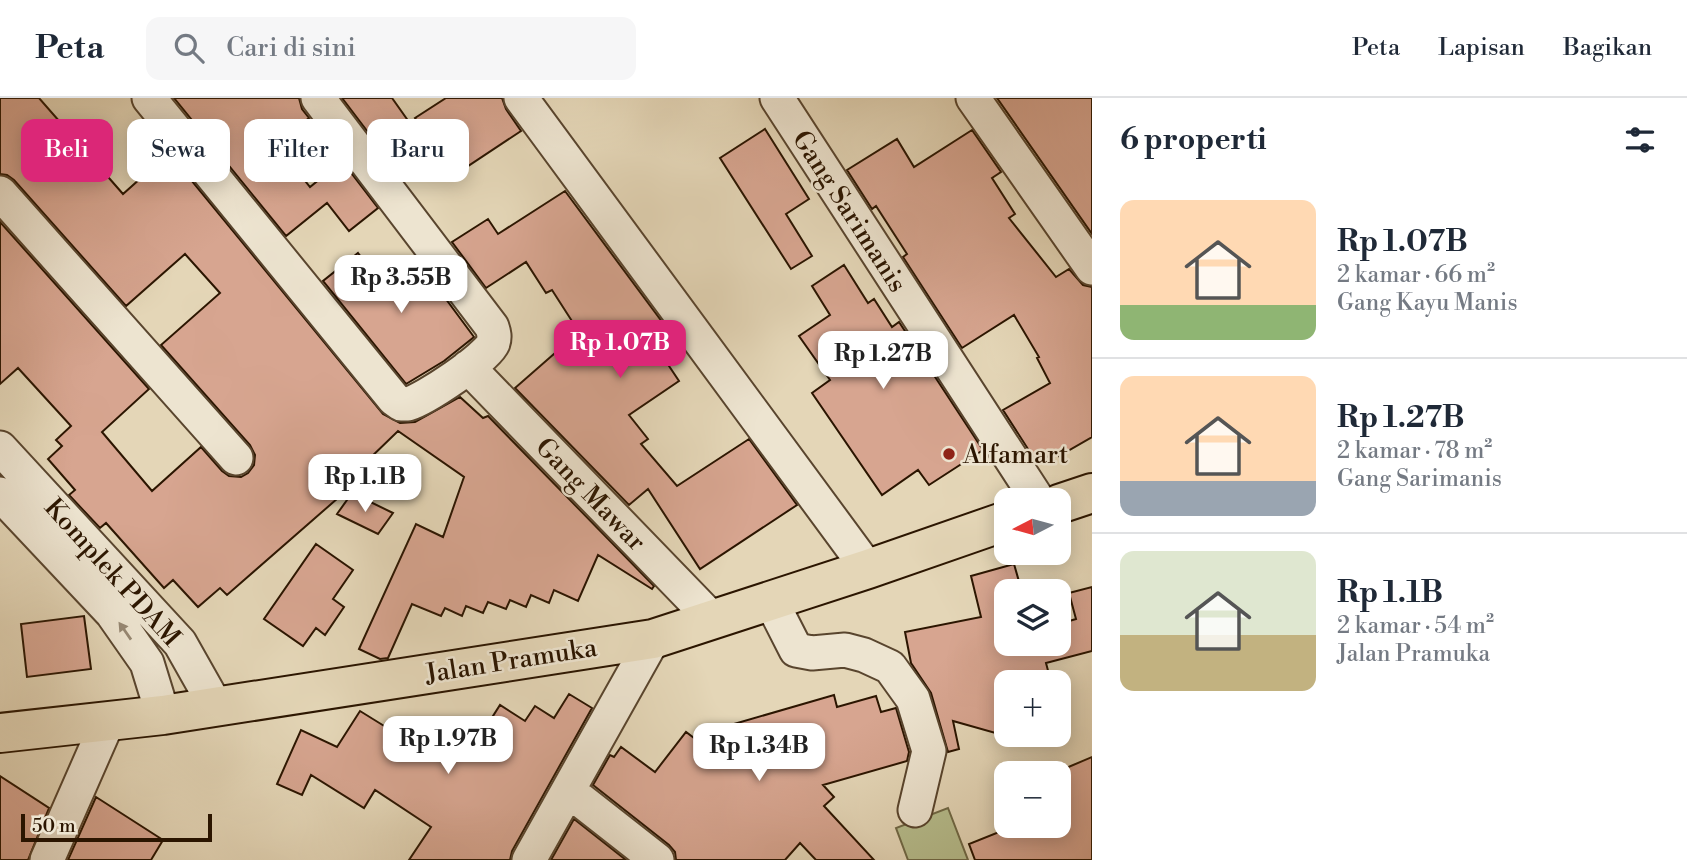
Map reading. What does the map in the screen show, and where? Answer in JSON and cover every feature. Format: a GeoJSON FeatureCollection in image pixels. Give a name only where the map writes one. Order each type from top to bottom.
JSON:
{"type":"FeatureCollection","features":[{"type":"Feature","properties":{"kind":"main road"},"geometry":{"type":"LineString","coordinates":[[1071,500],[1092,493]]}},
{"type":"Feature","properties":{"kind":"main road","name":"Jalan Pramuka"},"geometry":{"type":"LineString","coordinates":[[0,733],[163,715],[653,639],[994,526]]}},
{"type":"Feature","properties":{"kind":"street"},"geometry":{"type":"LineString","coordinates":[[149,98],[394,399],[401,404],[415,402],[484,357],[493,345],[495,337],[492,327],[318,98]]}},
{"type":"Feature","properties":{"kind":"street"},"geometry":{"type":"LineString","coordinates":[[521,98],[868,569]]}},
{"type":"Feature","properties":{"kind":"street","name":"Gang Sarimanis"},"geometry":{"type":"LineString","coordinates":[[776,98],[1030,488]]}},
{"type":"Feature","properties":{"kind":"street"},"geometry":{"type":"LineString","coordinates":[[973,98],[1092,268]]}},
{"type":"Feature","properties":{"kind":"street"},"geometry":{"type":"LineString","coordinates":[[0,193],[236,458]]}},
{"type":"Feature","properties":{"kind":"street","name":"Gang Mawar"},"geometry":{"type":"LineString","coordinates":[[468,367],[713,620]]}},
{"type":"Feature","properties":{"kind":"street","name":"Komplek PDAM"},"geometry":{"type":"LineString","coordinates":[[0,448],[180,643],[215,705]]}},
{"type":"Feature","properties":{"kind":"street","name":"Komplek PDAM"},"geometry":{"type":"LineString","coordinates":[[0,494],[112,613],[147,663],[163,715]]}},
{"type":"Feature","properties":{"kind":"street"},"geometry":{"type":"LineString","coordinates":[[771,601],[796,650],[812,653],[845,650],[890,667],[912,699],[929,751],[915,810]]}},
{"type":"Feature","properties":{"kind":"street"},"geometry":{"type":"LineString","coordinates":[[529,860],[653,639]]}},
{"type":"Feature","properties":{"kind":"street"},"geometry":{"type":"LineString","coordinates":[[147,663],[180,643]]}},
{"type":"Feature","properties":{"kind":"street"},"geometry":{"type":"LineString","coordinates":[[47,860],[108,721]]}},
{"type":"Feature","properties":{"kind":"street"},"geometry":{"type":"LineString","coordinates":[[569,791],[657,860]]}},
{"type":"Feature","properties":{"kind":"green space"},"geometry":{"type":"Polygon","coordinates":[[[948,808],[968,860],[908,860],[896,828],[948,808]]]}},
{"type":"Feature","properties":{"kind":"building"},"geometry":{"type":"Polygon","coordinates":[[[0,98],[39,98],[57,119],[21,119],[21,182],[112,182],[123,194],[136,182],[193,182],[383,414],[400,423],[415,422],[460,397],[483,418],[488,416],[654,586],[652,589],[598,555],[578,601],[554,590],[549,603],[531,595],[526,607],[510,600],[506,609],[488,602],[483,613],[466,606],[462,616],[445,608],[441,616],[412,604],[388,658],[380,659],[359,649],[416,524],[443,537],[464,477],[398,431],[364,464],[369,468],[350,494],[346,491],[227,595],[220,588],[198,607],[173,580],[164,588],[106,523],[100,528],[69,495],[75,490],[48,459],[62,446],[56,440],[71,426],[18,368],[0,384],[0,222],[149,389],[102,432],[152,491],[201,447],[229,476],[241,477],[254,465],[255,455],[250,445],[161,345],[220,293],[185,254],[126,306],[14,180],[0,174],[0,98]]]}},
{"type":"Feature","properties":{"kind":"building"},"geometry":{"type":"Polygon","coordinates":[[[174,98],[299,98],[308,119],[244,119],[244,182],[306,182],[310,187],[316,182],[353,182],[353,175],[378,208],[349,231],[327,203],[286,236],[230,167],[230,119],[191,119],[174,98]]]}},
{"type":"Feature","properties":{"kind":"building"},"geometry":{"type":"Polygon","coordinates":[[[342,98],[392,98],[407,119],[367,119],[367,131],[342,98]]]}},
{"type":"Feature","properties":{"kind":"building"},"geometry":{"type":"Polygon","coordinates":[[[446,98],[502,98],[521,131],[469,165],[469,119],[415,118],[446,98]]]}},
{"type":"Feature","properties":{"kind":"building"},"geometry":{"type":"Polygon","coordinates":[[[997,98],[1092,98],[1092,234],[997,98]]]}},
{"type":"Feature","properties":{"kind":"building"},"geometry":{"type":"Polygon","coordinates":[[[765,129],[809,199],[786,214],[812,256],[791,269],[720,158],[765,129]]]}},
{"type":"Feature","properties":{"kind":"building"},"geometry":{"type":"Polygon","coordinates":[[[972,130],[1001,172],[992,178],[1015,214],[1009,218],[1056,277],[1069,269],[1083,285],[1092,287],[1092,437],[1059,456],[1057,451],[1037,463],[1003,410],[1050,383],[1037,358],[1039,357],[1014,315],[962,348],[903,257],[907,254],[876,206],[872,209],[847,170],[897,139],[914,167],[972,130]]]}},
{"type":"Feature","properties":{"kind":"building"},"geometry":{"type":"Polygon","coordinates":[[[565,191],[677,342],[668,348],[670,352],[663,357],[679,381],[629,415],[648,439],[641,444],[677,486],[749,439],[797,505],[700,569],[648,489],[629,505],[515,388],[579,332],[552,290],[546,293],[526,262],[486,288],[452,242],[488,219],[498,234],[565,191]]]}},
{"type":"Feature","properties":{"kind":"building"},"geometry":{"type":"Polygon","coordinates":[[[358,253],[381,283],[414,256],[474,337],[444,361],[406,384],[323,281],[358,253]]]}},
{"type":"Feature","properties":{"kind":"building"},"geometry":{"type":"Polygon","coordinates":[[[844,265],[868,303],[874,299],[892,327],[899,322],[983,450],[929,485],[918,470],[882,495],[812,393],[830,380],[799,336],[830,315],[812,286],[844,265]]]}},
{"type":"Feature","properties":{"kind":"building"},"geometry":{"type":"Polygon","coordinates":[[[352,493],[393,513],[378,534],[337,514],[352,493]]]}},
{"type":"Feature","properties":{"kind":"building"},"geometry":{"type":"Polygon","coordinates":[[[316,544],[353,570],[333,599],[344,607],[325,635],[316,628],[303,646],[264,619],[316,544]]]}},
{"type":"Feature","properties":{"kind":"building"},"geometry":{"type":"Polygon","coordinates":[[[1014,565],[1018,579],[994,579],[994,656],[1071,656],[1071,620],[1076,619],[1071,592],[1092,587],[1092,651],[1046,663],[1048,670],[994,670],[994,733],[953,721],[959,749],[948,752],[931,693],[911,663],[905,632],[981,617],[971,576],[1014,565]]]}},
{"type":"Feature","properties":{"kind":"building"},"geometry":{"type":"Polygon","coordinates":[[[84,616],[91,669],[27,677],[21,624],[84,616]]]}},
{"type":"Feature","properties":{"kind":"building"},"geometry":{"type":"Polygon","coordinates":[[[569,694],[592,708],[512,851],[510,860],[409,860],[431,827],[375,790],[364,808],[311,775],[302,795],[277,784],[301,730],[337,747],[360,711],[410,742],[425,718],[472,749],[500,705],[525,721],[535,706],[554,718],[569,694]]]}},
{"type":"Feature","properties":{"kind":"building"},"geometry":{"type":"Polygon","coordinates":[[[834,695],[837,707],[876,696],[881,712],[896,708],[909,752],[907,761],[823,785],[834,797],[824,806],[874,860],[816,860],[800,843],[785,860],[676,860],[675,852],[669,845],[593,785],[610,755],[614,757],[621,747],[655,772],[686,732],[698,741],[710,731],[834,695]]]}},
{"type":"Feature","properties":{"kind":"building"},"geometry":{"type":"Polygon","coordinates":[[[1092,757],[1092,860],[975,860],[969,844],[994,834],[994,838],[1071,838],[1071,766],[1092,757]]]}},
{"type":"Feature","properties":{"kind":"building"},"geometry":{"type":"Polygon","coordinates":[[[0,776],[49,808],[28,860],[0,860],[0,776]]]}},
{"type":"Feature","properties":{"kind":"building"},"geometry":{"type":"Polygon","coordinates":[[[96,797],[163,840],[151,860],[68,860],[96,797]]]}},
{"type":"Feature","properties":{"kind":"building"},"geometry":{"type":"Polygon","coordinates":[[[574,819],[626,860],[551,860],[574,819]]]}},
{"type":"Feature","properties":{"kind":"place","name":"Alfamart"},"geometry":{"type":"Point","coordinates":[949,454]}}]}
